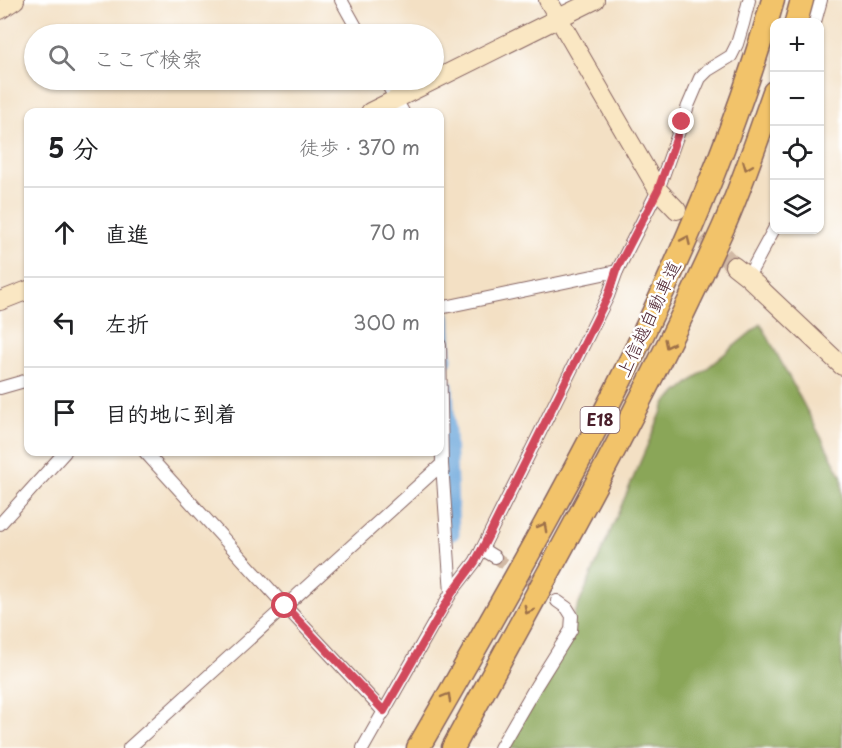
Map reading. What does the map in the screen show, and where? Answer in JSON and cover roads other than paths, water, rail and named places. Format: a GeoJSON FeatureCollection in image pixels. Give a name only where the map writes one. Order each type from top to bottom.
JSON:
{"type":"FeatureCollection","features":[{"type":"Feature","properties":{"kind":"highway","name":"上信越自動車道"},"geometry":{"type":"LineString","coordinates":[[418,748],[614,394],[664,289],[726,142],[750,76],[773,0]]}},
{"type":"Feature","properties":{"kind":"highway"},"geometry":{"type":"LineString","coordinates":[[797,18],[802,0]]}},
{"type":"Feature","properties":{"kind":"highway","name":"上信越自動車道"},"geometry":{"type":"LineString","coordinates":[[453,748],[637,406],[686,307],[724,226],[770,104]]}},
{"type":"Feature","properties":{"kind":"street"},"geometry":{"type":"LineString","coordinates":[[0,10],[15,0]]}},
{"type":"Feature","properties":{"kind":"street"},"geometry":{"type":"LineString","coordinates":[[341,0],[354,24]]}},
{"type":"Feature","properties":{"kind":"street"},"geometry":{"type":"LineString","coordinates":[[548,0],[658,190],[677,210]]}},
{"type":"Feature","properties":{"kind":"street"},"geometry":{"type":"LineString","coordinates":[[444,82],[595,0]]}},
{"type":"Feature","properties":{"kind":"street"},"geometry":{"type":"LineString","coordinates":[[363,748],[452,593],[482,549],[608,296],[616,271],[658,190],[700,78],[708,70],[731,56],[750,0]]}},
{"type":"Feature","properties":{"kind":"street"},"geometry":{"type":"LineString","coordinates":[[815,18],[821,0]]}},
{"type":"Feature","properties":{"kind":"street"},"geometry":{"type":"LineString","coordinates":[[391,90],[400,106],[429,90]]}},
{"type":"Feature","properties":{"kind":"street"},"geometry":{"type":"LineString","coordinates":[[770,234],[741,271],[842,366]]}},
{"type":"Feature","properties":{"kind":"street"},"geometry":{"type":"LineString","coordinates":[[444,307],[616,271]]}},
{"type":"Feature","properties":{"kind":"street"},"geometry":{"type":"LineString","coordinates":[[0,301],[24,292]]}},
{"type":"Feature","properties":{"kind":"street"},"geometry":{"type":"LineString","coordinates":[[0,388],[24,381]]}},
{"type":"Feature","properties":{"kind":"street"},"geometry":{"type":"LineString","coordinates":[[0,524],[60,456]]}},
{"type":"Feature","properties":{"kind":"street"},"geometry":{"type":"LineString","coordinates":[[149,456],[384,711]]}},
{"type":"Feature","properties":{"kind":"street"},"geometry":{"type":"LineString","coordinates":[[442,456],[452,593]]}},
{"type":"Feature","properties":{"kind":"street"},"geometry":{"type":"LineString","coordinates":[[129,748],[442,464]]}},
{"type":"Feature","properties":{"kind":"street"},"geometry":{"type":"LineString","coordinates":[[482,549],[495,558]]}},
{"type":"Feature","properties":{"kind":"street"},"geometry":{"type":"LineString","coordinates":[[500,748],[571,630],[573,616],[557,601]]}},
{"type":"Feature","properties":{"kind":"waterway"},"geometry":{"type":"LineString","coordinates":[[444,338],[445,359]]}},
{"type":"Feature","properties":{"kind":"waterway"},"geometry":{"type":"LineString","coordinates":[[446,386],[452,533]]}},
{"type":"Feature","properties":{"kind":"tunnel"},"geometry":{"type":"LineString","coordinates":[[685,217],[734,266]]}},
{"type":"Feature","properties":{"kind":"tunnel"},"geometry":{"type":"LineString","coordinates":[[495,557],[557,601]]}}]}
